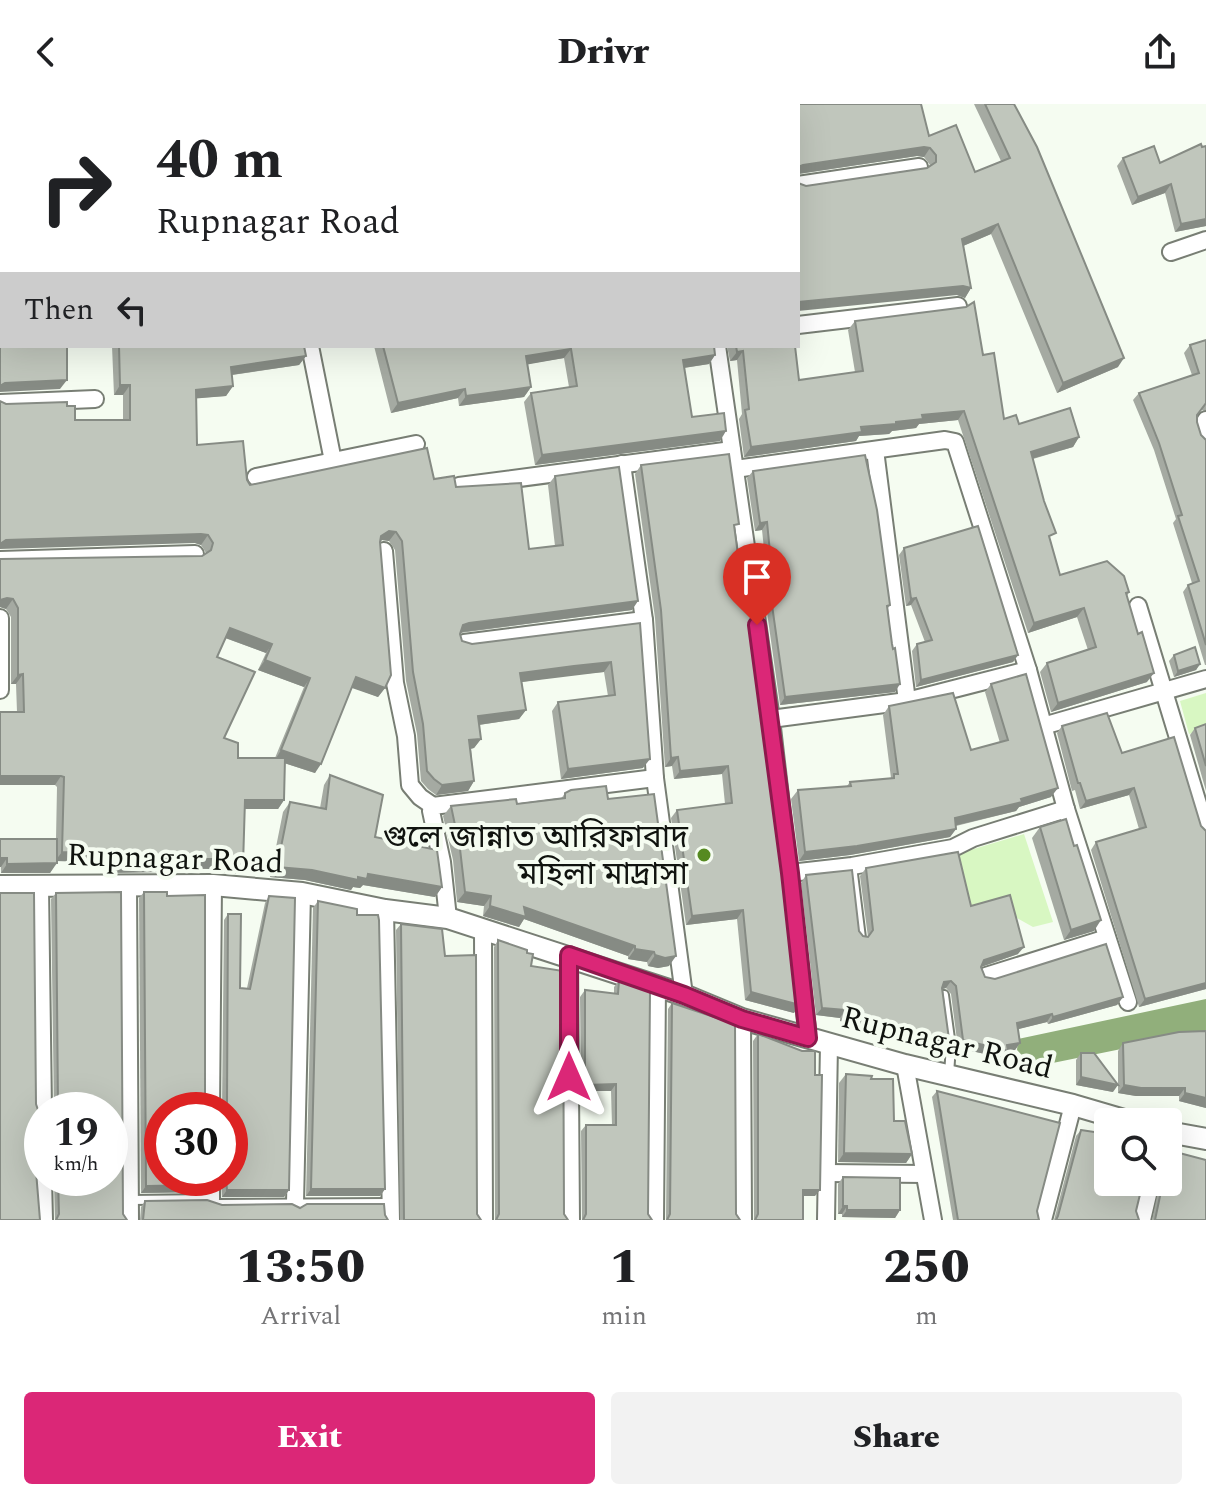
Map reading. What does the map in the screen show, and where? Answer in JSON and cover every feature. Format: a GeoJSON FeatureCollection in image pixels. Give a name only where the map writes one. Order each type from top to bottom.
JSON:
{"type":"FeatureCollection","features":[{"type":"Feature","properties":{"kind":"street"},"geometry":{"type":"LineString","coordinates":[[800,185],[919,167]]}},
{"type":"Feature","properties":{"kind":"street"},"geometry":{"type":"LineString","coordinates":[[1171,252],[1206,240]]}},
{"type":"Feature","properties":{"kind":"street"},"geometry":{"type":"LineString","coordinates":[[800,325],[958,306]]}},
{"type":"Feature","properties":{"kind":"street"},"geometry":{"type":"LineString","coordinates":[[310,348],[333,461]]}},
{"type":"Feature","properties":{"kind":"street"},"geometry":{"type":"LineString","coordinates":[[717,348],[771,719],[808,1038]]}},
{"type":"Feature","properties":{"kind":"street"},"geometry":{"type":"LineString","coordinates":[[0,403],[95,399]]}},
{"type":"Feature","properties":{"kind":"street"},"geometry":{"type":"LineString","coordinates":[[1206,420],[1202,427],[1206,439]]}},
{"type":"Feature","properties":{"kind":"street"},"geometry":{"type":"LineString","coordinates":[[735,469],[945,440],[955,442],[1028,670],[1066,809],[1128,1002]]}},
{"type":"Feature","properties":{"kind":"street"},"geometry":{"type":"LineString","coordinates":[[256,477],[416,444]]}},
{"type":"Feature","properties":{"kind":"street"},"geometry":{"type":"LineString","coordinates":[[459,486],[732,450]]}},
{"type":"Feature","properties":{"kind":"street"},"geometry":{"type":"LineString","coordinates":[[875,450],[907,701]]}},
{"type":"Feature","properties":{"kind":"street"},"geometry":{"type":"LineString","coordinates":[[622,464],[644,620],[655,778],[684,995]]}},
{"type":"Feature","properties":{"kind":"street"},"geometry":{"type":"LineString","coordinates":[[384,551],[395,683],[406,736],[410,785],[420,797],[433,806],[655,778]]}},
{"type":"Feature","properties":{"kind":"street"},"geometry":{"type":"LineString","coordinates":[[0,560],[195,554]]}},
{"type":"Feature","properties":{"kind":"street"},"geometry":{"type":"LineString","coordinates":[[1138,606],[1205,824]]}},
{"type":"Feature","properties":{"kind":"street"},"geometry":{"type":"LineString","coordinates":[[0,618],[0,690]]}},
{"type":"Feature","properties":{"kind":"street"},"geometry":{"type":"LineString","coordinates":[[464,643],[644,620]]}},
{"type":"Feature","properties":{"kind":"street"},"geometry":{"type":"LineString","coordinates":[[771,719],[907,701],[1028,670]]}},
{"type":"Feature","properties":{"kind":"street"},"geometry":{"type":"LineString","coordinates":[[1043,726],[1206,679]]}},
{"type":"Feature","properties":{"kind":"street"},"geometry":{"type":"LineString","coordinates":[[433,806],[431,811],[442,862],[448,918]]}},
{"type":"Feature","properties":{"kind":"street"},"geometry":{"type":"LineString","coordinates":[[790,873],[852,866],[953,848],[973,838],[1066,809]]}},
{"type":"Feature","properties":{"kind":"street"},"geometry":{"type":"LineString","coordinates":[[128,885],[130,1220]]}},
{"type":"Feature","properties":{"kind":"street"},"geometry":{"type":"LineString","coordinates":[[211,1092],[213,885]]}},
{"type":"Feature","properties":{"kind":"street","name":"Rupnagar Road"},"geometry":{"type":"LineString","coordinates":[[0,886],[213,885],[302,893],[385,910],[448,918],[569,955],[742,1019],[905,1065],[1094,1111]]}},
{"type":"Feature","properties":{"kind":"street"},"geometry":{"type":"LineString","coordinates":[[40,886],[43,1092]]}},
{"type":"Feature","properties":{"kind":"street"},"geometry":{"type":"LineString","coordinates":[[295,1203],[302,893]]}},
{"type":"Feature","properties":{"kind":"street"},"geometry":{"type":"LineString","coordinates":[[385,910],[391,1220]]}},
{"type":"Feature","properties":{"kind":"street"},"geometry":{"type":"LineString","coordinates":[[483,930],[484,1220]]}},
{"type":"Feature","properties":{"kind":"street"},"geometry":{"type":"LineString","coordinates":[[986,976],[1107,938]]}},
{"type":"Feature","properties":{"kind":"street"},"geometry":{"type":"LineString","coordinates":[[569,955],[571,1220]]}},
{"type":"Feature","properties":{"kind":"street"},"geometry":{"type":"LineString","coordinates":[[655,1220],[657,986]]}},
{"type":"Feature","properties":{"kind":"street"},"geometry":{"type":"LineString","coordinates":[[742,1019],[743,1220]]}},
{"type":"Feature","properties":{"kind":"street"},"geometry":{"type":"LineString","coordinates":[[826,1220],[829,1044]]}},
{"type":"Feature","properties":{"kind":"street"},"geometry":{"type":"LineString","coordinates":[[905,1065],[933,1220]]}},
{"type":"Feature","properties":{"kind":"street"},"geometry":{"type":"LineString","coordinates":[[1043,1220],[1073,1105]]}},
{"type":"Feature","properties":{"kind":"street"},"geometry":{"type":"LineString","coordinates":[[1182,1135],[1206,1139]]}},
{"type":"Feature","properties":{"kind":"street"},"geometry":{"type":"LineString","coordinates":[[827,1173],[924,1174]]}},
{"type":"Feature","properties":{"kind":"street"},"geometry":{"type":"LineString","coordinates":[[43,1196],[44,1220]]}},
{"type":"Feature","properties":{"kind":"street"},"geometry":{"type":"LineString","coordinates":[[1142,1220],[1148,1196]]}},
{"type":"Feature","properties":{"kind":"lane"},"geometry":{"type":"LineString","coordinates":[[852,866],[861,938]]}},
{"type":"Feature","properties":{"kind":"lane"},"geometry":{"type":"LineString","coordinates":[[944,995],[951,1046],[949,1075]]}},
{"type":"Feature","properties":{"kind":"lane"},"geometry":{"type":"LineString","coordinates":[[131,1200],[211,1199],[218,1204],[390,1203]]}},
{"type":"Feature","properties":{"kind":"shaded area"},"geometry":{"type":"Polygon","coordinates":[[[1206,693],[1206,729],[1189,734],[1180,701],[1206,693]]]}},
{"type":"Feature","properties":{"kind":"shaded area"},"geometry":{"type":"Polygon","coordinates":[[[1024,834],[1053,922],[1033,927],[1015,917],[1003,897],[968,909],[957,854],[1024,834]]]}},
{"type":"Feature","properties":{"kind":"shaded area"},"geometry":{"type":"Polygon","coordinates":[[[1206,999],[1206,1034],[1033,1067],[1017,1050],[1018,1039],[1206,999]]]}},
{"type":"Feature","properties":{"kind":"building"},"geometry":{"type":"Polygon","coordinates":[[[800,104],[921,104],[929,136],[956,125],[975,172],[1010,158],[985,104],[1014,104],[1037,147],[1124,358],[1063,383],[998,224],[962,239],[971,288],[963,286],[800,302],[800,184],[806,186],[927,168],[936,162],[936,155],[930,148],[924,147],[800,166],[800,104]]]}},
{"type":"Feature","properties":{"kind":"building"},"geometry":{"type":"Polygon","coordinates":[[[1201,144],[1202,147],[1206,146],[1206,219],[1181,224],[1171,184],[1138,197],[1123,158],[1154,146],[1160,163],[1201,144]]]}},
{"type":"Feature","properties":{"kind":"building"},"geometry":{"type":"Polygon","coordinates":[[[974,302],[983,355],[994,353],[1004,419],[1016,415],[1019,424],[1070,408],[1079,437],[1031,452],[1056,533],[1049,536],[1060,575],[1107,561],[1124,576],[1138,634],[1142,632],[1154,673],[1058,703],[1047,663],[1096,647],[1084,608],[1034,623],[964,411],[922,415],[923,419],[861,427],[862,432],[751,447],[745,410],[749,409],[743,351],[737,352],[736,348],[795,348],[799,380],[863,371],[855,321],[966,307],[974,302]]]}},
{"type":"Feature","properties":{"kind":"building"},"geometry":{"type":"Polygon","coordinates":[[[1206,340],[1206,403],[1197,415],[1197,422],[1206,440],[1206,645],[1188,585],[1199,581],[1178,516],[1182,515],[1139,393],[1199,373],[1190,345],[1206,340]]]}},
{"type":"Feature","properties":{"kind":"building"},"geometry":{"type":"Polygon","coordinates":[[[0,348],[67,348],[67,380],[5,383],[0,386],[0,348]]]}},
{"type":"Feature","properties":{"kind":"building"},"geometry":{"type":"Polygon","coordinates":[[[119,348],[304,348],[306,356],[231,367],[233,386],[196,390],[197,445],[243,441],[250,485],[427,448],[434,479],[454,476],[456,487],[521,483],[529,549],[563,545],[555,476],[619,467],[638,601],[469,623],[463,625],[460,634],[462,641],[472,644],[640,623],[650,759],[568,769],[558,702],[615,695],[611,662],[520,673],[526,710],[478,716],[481,739],[469,740],[474,781],[442,785],[434,779],[427,771],[423,724],[413,672],[402,541],[396,532],[389,531],[381,536],[380,542],[391,675],[385,688],[356,677],[321,764],[281,750],[310,678],[265,660],[272,644],[230,628],[217,657],[255,672],[224,738],[238,743],[238,758],[285,758],[284,800],[245,800],[243,865],[220,862],[220,859],[111,863],[111,853],[62,852],[64,777],[0,776],[0,712],[24,712],[23,674],[18,675],[18,608],[13,599],[0,600],[0,559],[202,556],[211,550],[213,543],[208,535],[201,534],[6,540],[0,544],[0,401],[6,404],[67,402],[67,406],[75,406],[75,420],[130,420],[130,385],[120,385],[119,348]]]}},
{"type":"Feature","properties":{"kind":"building"},"geometry":{"type":"Polygon","coordinates":[[[384,348],[714,348],[715,355],[683,360],[692,417],[724,413],[726,431],[542,455],[531,393],[577,386],[571,349],[526,356],[531,387],[466,396],[465,389],[398,403],[384,348]]]}},
{"type":"Feature","properties":{"kind":"building"},"geometry":{"type":"Polygon","coordinates":[[[729,454],[739,524],[734,525],[743,586],[748,585],[764,698],[800,1005],[751,992],[743,910],[692,916],[677,810],[732,803],[728,766],[680,771],[678,757],[671,758],[661,610],[641,465],[729,454]]]}},
{"type":"Feature","properties":{"kind":"building"},"geometry":{"type":"Polygon","coordinates":[[[865,455],[877,510],[892,644],[900,684],[785,697],[769,584],[773,583],[767,522],[760,523],[753,471],[865,455]]]}},
{"type":"Feature","properties":{"kind":"building"},"geometry":{"type":"Polygon","coordinates":[[[978,526],[1018,655],[921,680],[917,644],[932,640],[916,598],[911,599],[904,548],[978,526]]]}},
{"type":"Feature","properties":{"kind":"building"},"geometry":{"type":"Polygon","coordinates":[[[1195,647],[1200,664],[1178,671],[1174,655],[1195,647]]]}},
{"type":"Feature","properties":{"kind":"building"},"geometry":{"type":"Polygon","coordinates":[[[1026,674],[1058,788],[1021,799],[1022,802],[955,818],[956,829],[805,852],[798,790],[851,786],[850,782],[894,778],[894,774],[898,774],[889,706],[953,693],[971,750],[1008,740],[991,684],[1026,674]]]}},
{"type":"Feature","properties":{"kind":"building"},"geometry":{"type":"Polygon","coordinates":[[[1107,713],[1122,753],[1174,737],[1201,826],[1206,831],[1206,983],[1145,999],[1096,842],[1146,827],[1134,788],[1086,801],[1062,726],[1107,713]]]}},
{"type":"Feature","properties":{"kind":"building"},"geometry":{"type":"Polygon","coordinates":[[[1206,724],[1206,766],[1195,728],[1206,724]]]}},
{"type":"Feature","properties":{"kind":"building"},"geometry":{"type":"Polygon","coordinates":[[[330,775],[383,795],[375,837],[437,850],[442,887],[368,874],[367,879],[358,877],[358,880],[312,870],[277,867],[290,802],[326,809],[330,775]]]}},
{"type":"Feature","properties":{"kind":"building"},"geometry":{"type":"Polygon","coordinates":[[[606,786],[608,799],[654,794],[676,956],[665,958],[654,952],[635,949],[635,946],[524,907],[526,917],[490,906],[491,896],[465,892],[451,806],[516,799],[517,804],[565,798],[565,793],[571,790],[606,786]]]}},
{"type":"Feature","properties":{"kind":"building"},"geometry":{"type":"Polygon","coordinates":[[[1066,819],[1101,920],[1071,930],[1040,827],[1066,819]]]}},
{"type":"Feature","properties":{"kind":"building"},"geometry":{"type":"Polygon","coordinates":[[[0,839],[57,839],[57,863],[7,864],[7,858],[0,858],[0,839]]]}},
{"type":"Feature","properties":{"kind":"building"},"geometry":{"type":"Polygon","coordinates":[[[958,852],[971,906],[1010,895],[1024,947],[984,960],[981,967],[985,977],[995,979],[1106,944],[1123,997],[1053,1017],[1052,1014],[1017,1023],[1020,1043],[1007,1045],[1008,1051],[963,1040],[956,986],[951,981],[944,982],[942,988],[949,1039],[876,1024],[875,1020],[864,1019],[863,1016],[845,1014],[845,1010],[822,1008],[806,875],[852,870],[859,931],[868,937],[873,930],[866,868],[958,852]]]}},
{"type":"Feature","properties":{"kind":"building"},"geometry":{"type":"Polygon","coordinates":[[[121,892],[122,1092],[58,1092],[56,893],[121,892]]]}},
{"type":"Feature","properties":{"kind":"building"},"geometry":{"type":"Polygon","coordinates":[[[144,892],[167,892],[167,896],[205,895],[205,1092],[145,1092],[144,892]]]}},
{"type":"Feature","properties":{"kind":"building"},"geometry":{"type":"Polygon","coordinates":[[[0,893],[34,893],[36,1092],[24,1092],[24,1196],[38,1196],[40,1220],[0,1220],[0,893]]]}},
{"type":"Feature","properties":{"kind":"building"},"geometry":{"type":"Polygon","coordinates":[[[269,896],[295,898],[289,1190],[248,1190],[248,1092],[227,1092],[228,914],[241,914],[240,988],[250,989],[269,896]]]}},
{"type":"Feature","properties":{"kind":"building"},"geometry":{"type":"Polygon","coordinates":[[[318,901],[357,909],[357,915],[378,915],[385,1189],[311,1189],[318,901]]]}},
{"type":"Feature","properties":{"kind":"building"},"geometry":{"type":"Polygon","coordinates":[[[401,924],[442,929],[445,956],[476,955],[477,1214],[481,1220],[404,1220],[401,924]]]}},
{"type":"Feature","properties":{"kind":"building"},"geometry":{"type":"Polygon","coordinates":[[[498,940],[533,954],[531,966],[563,971],[564,1214],[568,1220],[496,1220],[499,1214],[498,940]]]}},
{"type":"Feature","properties":{"kind":"building"},"geometry":{"type":"Polygon","coordinates":[[[619,981],[650,991],[648,1214],[652,1220],[583,1220],[586,1214],[586,1125],[616,1125],[616,1084],[585,1085],[585,990],[618,994],[619,981]]]}},
{"type":"Feature","properties":{"kind":"building"},"geometry":{"type":"Polygon","coordinates":[[[672,1003],[735,1024],[736,1214],[740,1220],[667,1220],[670,1214],[672,1003]]]}},
{"type":"Feature","properties":{"kind":"building"},"geometry":{"type":"Polygon","coordinates":[[[1206,1031],[1206,1098],[1185,1093],[1185,1088],[1124,1085],[1123,1043],[1179,1032],[1206,1031]]]}},
{"type":"Feature","properties":{"kind":"building"},"geometry":{"type":"Polygon","coordinates":[[[758,1034],[802,1051],[815,1051],[815,1075],[822,1075],[820,1190],[803,1190],[803,1220],[755,1220],[758,1214],[758,1034]]]}},
{"type":"Feature","properties":{"kind":"building"},"geometry":{"type":"Polygon","coordinates":[[[1081,1053],[1094,1053],[1118,1085],[1081,1077],[1081,1053]]]}},
{"type":"Feature","properties":{"kind":"building"},"geometry":{"type":"Polygon","coordinates":[[[846,1074],[893,1079],[894,1121],[905,1121],[912,1154],[844,1153],[846,1074]]]}},
{"type":"Feature","properties":{"kind":"building"},"geometry":{"type":"Polygon","coordinates":[[[937,1091],[1060,1123],[1037,1211],[1039,1220],[958,1220],[937,1091]]]}},
{"type":"Feature","properties":{"kind":"building"},"geometry":{"type":"Polygon","coordinates":[[[1081,1130],[1094,1132],[1094,1196],[1140,1196],[1136,1211],[1139,1220],[1056,1220],[1081,1130]]]}},
{"type":"Feature","properties":{"kind":"building"},"geometry":{"type":"Polygon","coordinates":[[[1182,1154],[1206,1160],[1206,1220],[1155,1220],[1160,1196],[1182,1196],[1182,1154]]]}},
{"type":"Feature","properties":{"kind":"building"},"geometry":{"type":"Polygon","coordinates":[[[843,1177],[900,1178],[900,1210],[847,1210],[847,1206],[843,1206],[843,1177]]]}},
{"type":"Feature","properties":{"kind":"building"},"geometry":{"type":"Polygon","coordinates":[[[58,1196],[123,1196],[123,1214],[127,1220],[56,1220],[58,1196]]]}},
{"type":"Feature","properties":{"kind":"building"},"geometry":{"type":"Polygon","coordinates":[[[207,1200],[222,1205],[292,1204],[300,1208],[307,1204],[384,1204],[388,1220],[143,1220],[145,1201],[207,1200]]]}},
{"type":"Feature","properties":{"kind":"place","name":"গুলে জান্নাত আরিফাবাদ মহিলা মাদ্রাসা"},"geometry":{"type":"Point","coordinates":[704,855]}},
{"type":"Feature","properties":{"kind":"route"},"geometry":{"type":"LineString","coordinates":[[569,1077],[569,955],[742,1019],[808,1038],[757,625]]}}]}
